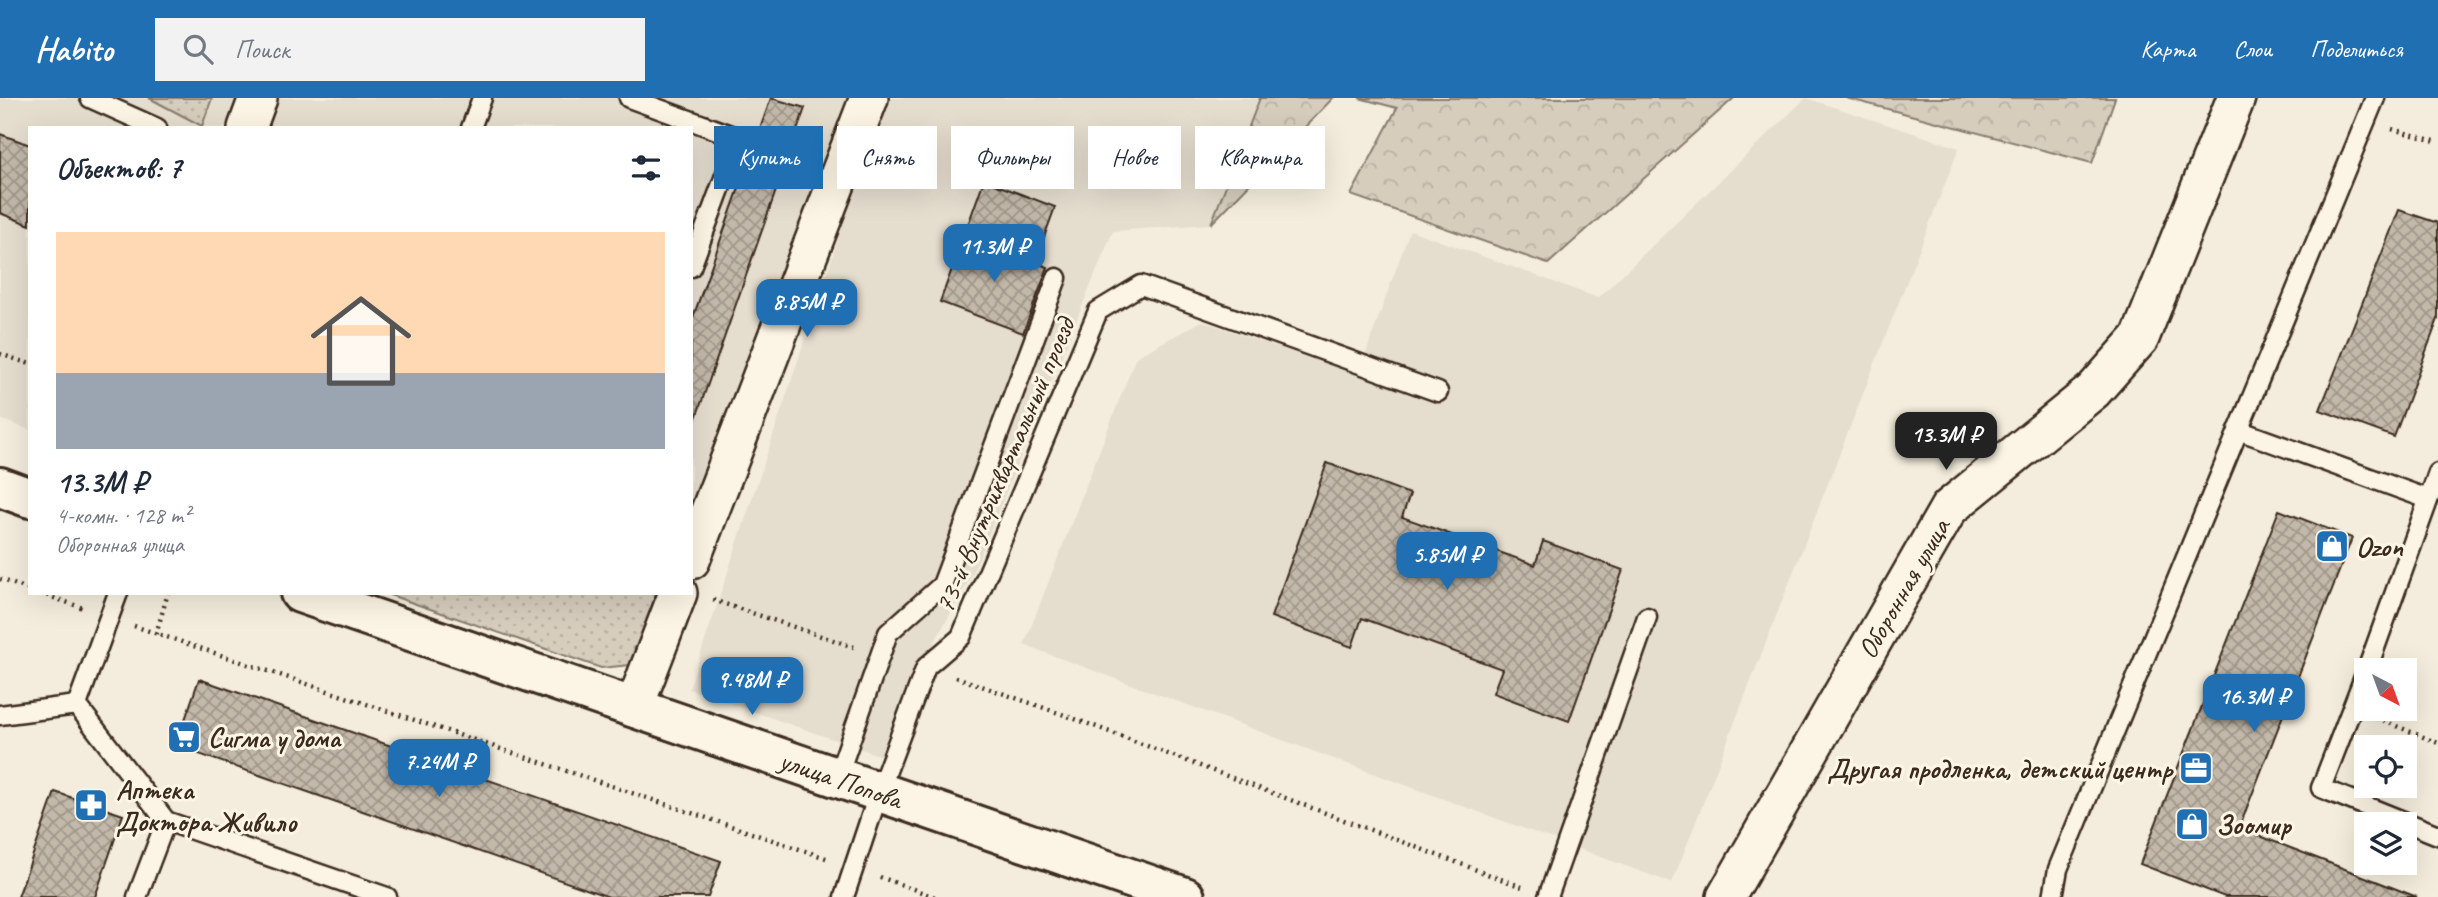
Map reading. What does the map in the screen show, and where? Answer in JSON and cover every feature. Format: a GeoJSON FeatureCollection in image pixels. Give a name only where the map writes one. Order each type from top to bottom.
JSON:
{"type":"FeatureCollection","features":[{"type":"Feature","properties":{"kind":"street"},"geometry":{"type":"LineString","coordinates":[[248,126],[258,98]]}},
{"type":"Feature","properties":{"kind":"street"},"geometry":{"type":"LineString","coordinates":[[693,554],[869,98]]}},
{"type":"Feature","properties":{"kind":"street","name":"Оборонная улица"},"geometry":{"type":"LineString","coordinates":[[1726,897],[1949,508],[2093,391],[2140,338],[2235,98]]}},
{"type":"Feature","properties":{"kind":"street"},"geometry":{"type":"LineString","coordinates":[[0,488],[28,497]]}},
{"type":"Feature","properties":{"kind":"street","name":"улица Попова"},"geometry":{"type":"LineString","coordinates":[[306,595],[1185,897]]}},
{"type":"Feature","properties":{"kind":"street"},"geometry":{"type":"LineString","coordinates":[[634,708],[691,595]]}},
{"type":"Feature","properties":{"kind":"lane"},"geometry":{"type":"LineString","coordinates":[[90,98],[115,104],[154,126]]}},
{"type":"Feature","properties":{"kind":"lane"},"geometry":{"type":"LineString","coordinates":[[472,126],[482,98]]}},
{"type":"Feature","properties":{"kind":"lane"},"geometry":{"type":"LineString","coordinates":[[629,98],[739,138],[693,262]]}},
{"type":"Feature","properties":{"kind":"lane"},"geometry":{"type":"LineString","coordinates":[[2053,897],[2058,869],[2375,98]]}},
{"type":"Feature","properties":{"kind":"lane"},"geometry":{"type":"LineString","coordinates":[[837,778],[888,633],[942,585],[1057,278]]}},
{"type":"Feature","properties":{"kind":"lane","name":"73-й Внутриквартальный проезд"},"geometry":{"type":"LineString","coordinates":[[844,897],[879,792],[926,667],[961,637],[1098,310],[1141,285],[1438,391]]}},
{"type":"Feature","properties":{"kind":"lane"},"geometry":{"type":"LineString","coordinates":[[2238,430],[2428,499]]}},
{"type":"Feature","properties":{"kind":"lane"},"geometry":{"type":"LineString","coordinates":[[2371,658],[2438,473]]}},
{"type":"Feature","properties":{"kind":"lane"},"geometry":{"type":"LineString","coordinates":[[77,705],[117,595]]}},
{"type":"Feature","properties":{"kind":"lane"},"geometry":{"type":"LineString","coordinates":[[1548,897],[1647,617]]}},
{"type":"Feature","properties":{"kind":"lane"},"geometry":{"type":"LineString","coordinates":[[0,715],[77,705]]}},
{"type":"Feature","properties":{"kind":"lane"},"geometry":{"type":"LineString","coordinates":[[77,705],[166,821],[387,897]]}},
{"type":"Feature","properties":{"kind":"lane"},"geometry":{"type":"LineString","coordinates":[[2354,705],[2321,788],[2438,835]]}},
{"type":"Feature","properties":{"kind":"lane"},"geometry":{"type":"LineString","coordinates":[[137,897],[166,821]]}},
{"type":"Feature","properties":{"kind":"path"},"geometry":{"type":"LineString","coordinates":[[2365,122],[2438,142]]}},
{"type":"Feature","properties":{"kind":"path"},"geometry":{"type":"LineString","coordinates":[[0,354],[28,363]]}},
{"type":"Feature","properties":{"kind":"path"},"geometry":{"type":"LineString","coordinates":[[0,579],[28,589]]}},
{"type":"Feature","properties":{"kind":"path"},"geometry":{"type":"LineString","coordinates":[[46,595],[854,867],[935,897]]}},
{"type":"Feature","properties":{"kind":"path"},"geometry":{"type":"LineString","coordinates":[[156,634],[167,595]]}},
{"type":"Feature","properties":{"kind":"path"},"geometry":{"type":"LineString","coordinates":[[691,595],[881,654]]}},
{"type":"Feature","properties":{"kind":"path"},"geometry":{"type":"LineString","coordinates":[[926,667],[1070,717],[1548,897]]}},
{"type":"Feature","properties":{"kind":"path"},"geometry":{"type":"LineString","coordinates":[[2353,708],[2438,743]]}},
{"type":"Feature","properties":{"kind":"shaded area"},"geometry":{"type":"Polygon","coordinates":[[[0,98],[149,98],[202,125],[212,98],[852,98],[841,126],[837,126],[837,138],[823,175],[823,126],[714,126],[714,189],[818,189],[693,522],[693,126],[28,126],[28,429],[0,419],[0,98]]]}},
{"type":"Feature","properties":{"kind":"shaded area"},"geometry":{"type":"Polygon","coordinates":[[[885,98],[1260,98],[1249,126],[1195,126],[1195,189],[1225,189],[1211,224],[1113,231],[972,575],[935,641],[881,756],[689,689],[855,189],[937,189],[937,126],[876,126],[885,98]]]}},
{"type":"Feature","properties":{"kind":"shaded area"},"geometry":{"type":"Polygon","coordinates":[[[1806,98],[1959,148],[1672,883],[1024,645],[1136,357],[1202,321],[1358,375],[1410,230],[1598,298],[1806,98]]]}},
{"type":"Feature","properties":{"kind":"green space"},"geometry":{"type":"Polygon","coordinates":[[[149,98],[212,98],[202,126],[149,98]]]}},
{"type":"Feature","properties":{"kind":"green space"},"geometry":{"type":"Polygon","coordinates":[[[1260,98],[1333,98],[1306,126],[1249,126],[1260,98]]]}},
{"type":"Feature","properties":{"kind":"green space"},"geometry":{"type":"Polygon","coordinates":[[[1359,98],[1734,98],[1548,264],[1351,195],[1397,108],[1359,98]]]}},
{"type":"Feature","properties":{"kind":"green space"},"geometry":{"type":"Polygon","coordinates":[[[1846,98],[2115,98],[2092,163],[1846,98]]]}},
{"type":"Feature","properties":{"kind":"green space"},"geometry":{"type":"Polygon","coordinates":[[[1225,189],[1245,189],[1211,224],[1225,189]]]}},
{"type":"Feature","properties":{"kind":"green space"},"geometry":{"type":"Polygon","coordinates":[[[390,595],[666,595],[648,646],[630,665],[601,668],[390,595]]]}},
{"type":"Feature","properties":{"kind":"building"},"geometry":{"type":"Polygon","coordinates":[[[771,98],[805,108],[799,126],[761,126],[771,98]]]}},
{"type":"Feature","properties":{"kind":"building"},"geometry":{"type":"Polygon","coordinates":[[[0,134],[28,144],[28,224],[0,213],[0,134]]]}},
{"type":"Feature","properties":{"kind":"building"},"geometry":{"type":"Polygon","coordinates":[[[739,189],[776,189],[693,426],[693,317],[739,189]]]}},
{"type":"Feature","properties":{"kind":"building"},"geometry":{"type":"Polygon","coordinates":[[[981,189],[1008,189],[1055,207],[1035,262],[964,236],[981,189]]]}},
{"type":"Feature","properties":{"kind":"building"},"geometry":{"type":"Polygon","coordinates":[[[2399,210],[2438,223],[2438,319],[2394,437],[2320,410],[2399,210]]]}},
{"type":"Feature","properties":{"kind":"building"},"geometry":{"type":"Polygon","coordinates":[[[964,236],[1048,267],[1023,333],[940,302],[964,236]]]}},
{"type":"Feature","properties":{"kind":"building"},"geometry":{"type":"Polygon","coordinates":[[[1327,463],[1410,494],[1402,517],[1535,565],[1543,541],[1623,570],[1569,721],[1493,693],[1502,669],[1362,618],[1352,647],[1271,617],[1327,463]]]}},
{"type":"Feature","properties":{"kind":"building"},"geometry":{"type":"Polygon","coordinates":[[[2279,510],[2352,538],[2239,828],[2354,873],[2354,875],[2417,897],[2225,897],[2140,864],[2279,510]]]}},
{"type":"Feature","properties":{"kind":"building"},"geometry":{"type":"Polygon","coordinates":[[[199,679],[721,861],[708,897],[609,897],[176,746],[199,679]]]}},
{"type":"Feature","properties":{"kind":"building"},"geometry":{"type":"Polygon","coordinates":[[[55,792],[123,815],[95,897],[18,897],[55,792]]]}},
{"type":"Feature","properties":{"kind":"place","name":"Ozon"},"geometry":{"type":"Point","coordinates":[2332,546]}},
{"type":"Feature","properties":{"kind":"place","name":"Сигма у дома"},"geometry":{"type":"Point","coordinates":[184,737]}},
{"type":"Feature","properties":{"kind":"place","name":"Другая продленка, детский центр"},"geometry":{"type":"Point","coordinates":[2196,768]}},
{"type":"Feature","properties":{"kind":"place","name":"Аптека Доктора Живило"},"geometry":{"type":"Point","coordinates":[91,805]}},
{"type":"Feature","properties":{"kind":"place","name":"Зоомир"},"geometry":{"type":"Point","coordinates":[2192,824]}}]}
